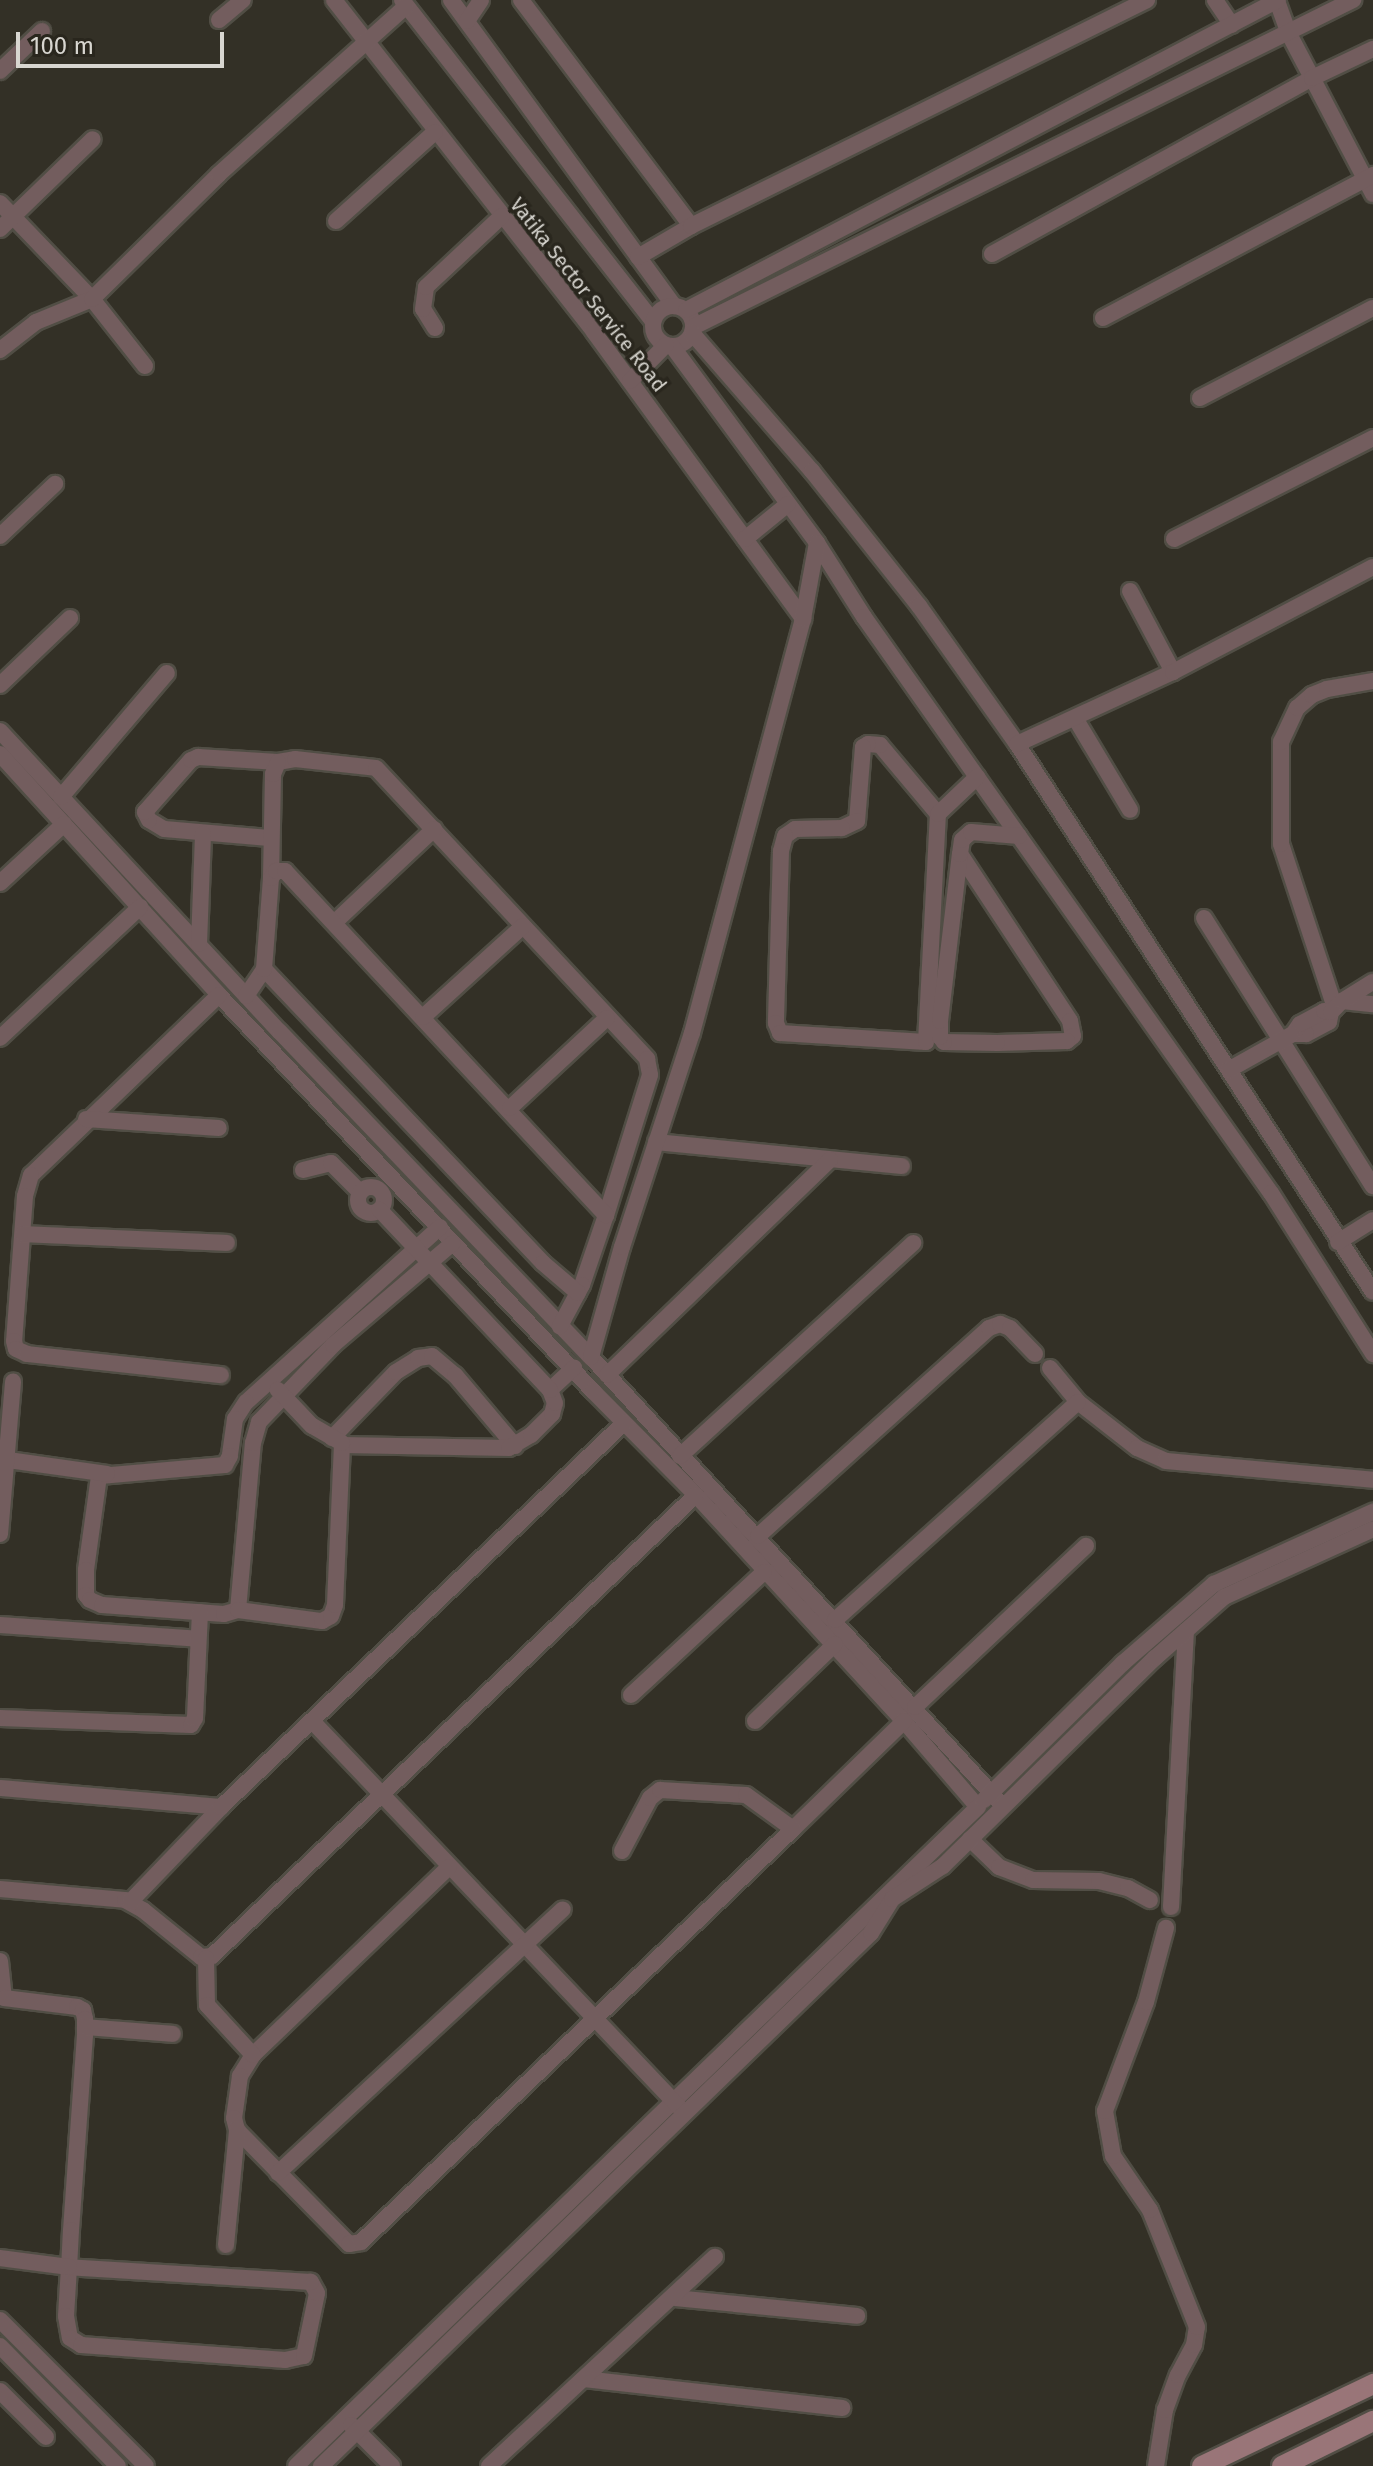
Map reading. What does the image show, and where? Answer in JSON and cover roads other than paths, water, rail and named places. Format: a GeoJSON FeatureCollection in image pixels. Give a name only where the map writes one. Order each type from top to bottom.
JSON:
{"type":"FeatureCollection","features":[{"type":"Feature","properties":{"kind":"street"},"geometry":{"type":"LineString","coordinates":[[219,20],[243,0]]}},
{"type":"Feature","properties":{"kind":"street","name":"Vatika Sector Service Road"},"geometry":{"type":"LineString","coordinates":[[334,0],[630,381],[803,619]]}},
{"type":"Feature","properties":{"kind":"street"},"geometry":{"type":"LineString","coordinates":[[451,0],[638,257],[680,308],[693,330],[812,471],[919,606],[1017,744],[1373,1292]]}},
{"type":"Feature","properties":{"kind":"street"},"geometry":{"type":"LineString","coordinates":[[467,21],[481,0]]}},
{"type":"Feature","properties":{"kind":"street"},"geometry":{"type":"LineString","coordinates":[[521,0],[691,226]]}},
{"type":"Feature","properties":{"kind":"street"},"geometry":{"type":"LineString","coordinates":[[638,257],[691,226],[1147,0]]}},
{"type":"Feature","properties":{"kind":"street"},"geometry":{"type":"LineString","coordinates":[[1215,0],[1232,25]]}},
{"type":"Feature","properties":{"kind":"street"},"geometry":{"type":"LineString","coordinates":[[1240,0],[1250,14]]}},
{"type":"Feature","properties":{"kind":"street"},"geometry":{"type":"LineString","coordinates":[[653,321],[661,310],[680,308],[1278,0],[1288,32],[1369,176],[1373,194]]}},
{"type":"Feature","properties":{"kind":"street"},"geometry":{"type":"LineString","coordinates":[[630,381],[669,346],[684,343],[693,330],[1353,0]]}},
{"type":"Feature","properties":{"kind":"street"},"geometry":{"type":"LineString","coordinates":[[0,350],[36,322],[92,299],[219,174],[367,42],[404,3],[653,321],[654,333],[669,346],[817,543],[977,777],[1271,1193],[1373,1354]]}},
{"type":"Feature","properties":{"kind":"street"},"geometry":{"type":"LineString","coordinates":[[0,71],[42,31]]}},
{"type":"Feature","properties":{"kind":"street"},"geometry":{"type":"LineString","coordinates":[[992,254],[1312,78],[1373,49]]}},
{"type":"Feature","properties":{"kind":"street"},"geometry":{"type":"LineString","coordinates":[[336,221],[435,132]]}},
{"type":"Feature","properties":{"kind":"street"},"geometry":{"type":"LineString","coordinates":[[6,223],[93,139]]}},
{"type":"Feature","properties":{"kind":"street"},"geometry":{"type":"LineString","coordinates":[[1103,318],[1369,176]]}},
{"type":"Feature","properties":{"kind":"street"},"geometry":{"type":"LineString","coordinates":[[0,203],[6,223],[92,299],[145,366]]}},
{"type":"Feature","properties":{"kind":"street"},"geometry":{"type":"LineString","coordinates":[[435,328],[423,309],[426,287],[502,216]]}},
{"type":"Feature","properties":{"kind":"street"},"geometry":{"type":"LineString","coordinates":[[1200,398],[1373,308]]}},
{"type":"Feature","properties":{"kind":"street"},"geometry":{"type":"LineString","coordinates":[[1174,539],[1373,438]]}},
{"type":"Feature","properties":{"kind":"street"},"geometry":{"type":"LineString","coordinates":[[0,536],[55,484]]}},
{"type":"Feature","properties":{"kind":"street"},"geometry":{"type":"LineString","coordinates":[[745,539],[788,504]]}},
{"type":"Feature","properties":{"kind":"street"},"geometry":{"type":"LineString","coordinates":[[591,1357],[692,1033],[803,619],[817,543]]}},
{"type":"Feature","properties":{"kind":"street"},"geometry":{"type":"LineString","coordinates":[[1017,744],[1173,672],[1373,567]]}},
{"type":"Feature","properties":{"kind":"street"},"geometry":{"type":"LineString","coordinates":[[1130,591],[1173,672]]}},
{"type":"Feature","properties":{"kind":"street"},"geometry":{"type":"LineString","coordinates":[[0,685],[70,618]]}},
{"type":"Feature","properties":{"kind":"street"},"geometry":{"type":"LineString","coordinates":[[61,797],[167,673]]}},
{"type":"Feature","properties":{"kind":"street"},"geometry":{"type":"LineString","coordinates":[[1336,1007],[1281,844],[1281,742],[1297,708],[1312,695],[1327,689],[1373,681]]}},
{"type":"Feature","properties":{"kind":"street"},"geometry":{"type":"LineString","coordinates":[[1075,718],[1130,810]]}},
{"type":"Feature","properties":{"kind":"street"},"geometry":{"type":"LineString","coordinates":[[0,731],[835,1620],[984,1812]]}},
{"type":"Feature","properties":{"kind":"street"},"geometry":{"type":"LineString","coordinates":[[938,814],[880,745],[868,744],[863,747],[857,821],[842,828],[795,829],[785,836],[781,851],[776,1023],[780,1033],[926,1042],[938,814],[977,777]]}},
{"type":"Feature","properties":{"kind":"street"},"geometry":{"type":"LineString","coordinates":[[0,754],[219,995],[696,1495],[764,1572],[1003,1806]]}},
{"type":"Feature","properties":{"kind":"street"},"geometry":{"type":"LineString","coordinates":[[269,838],[203,834],[154,825],[146,816],[146,808],[191,760],[198,757],[278,762],[295,759],[376,768],[647,1059],[650,1075],[606,1215],[578,1293],[560,1326]]}},
{"type":"Feature","properties":{"kind":"street"},"geometry":{"type":"LineString","coordinates":[[246,996],[264,969],[271,878],[269,838],[273,774],[278,762]]}},
{"type":"Feature","properties":{"kind":"street"},"geometry":{"type":"LineString","coordinates":[[0,883],[64,824]]}},
{"type":"Feature","properties":{"kind":"street"},"geometry":{"type":"LineString","coordinates":[[335,922],[434,829]]}},
{"type":"Feature","properties":{"kind":"street"},"geometry":{"type":"LineString","coordinates":[[960,854],[1070,1021],[1073,1036],[1067,1041],[944,1042],[940,1037],[960,854],[962,840],[971,832],[1019,836]]}},
{"type":"Feature","properties":{"kind":"street"},"geometry":{"type":"LineString","coordinates":[[199,944],[203,834]]}},
{"type":"Feature","properties":{"kind":"street"},"geometry":{"type":"LineString","coordinates":[[271,878],[276,871],[285,871],[510,1108],[606,1215]]}},
{"type":"Feature","properties":{"kind":"street"},"geometry":{"type":"LineString","coordinates":[[0,1038],[140,907]]}},
{"type":"Feature","properties":{"kind":"street"},"geometry":{"type":"LineString","coordinates":[[1204,918],[1288,1037],[1373,1186]]}},
{"type":"Feature","properties":{"kind":"street"},"geometry":{"type":"LineString","coordinates":[[423,1017],[523,926]]}},
{"type":"Feature","properties":{"kind":"street"},"geometry":{"type":"LineString","coordinates":[[264,969],[543,1263],[578,1293]]}},
{"type":"Feature","properties":{"kind":"street"},"geometry":{"type":"LineString","coordinates":[[1336,1007],[1373,982]]}},
{"type":"Feature","properties":{"kind":"street"},"geometry":{"type":"LineString","coordinates":[[219,995],[86,1119],[31,1175],[25,1196],[16,1349],[27,1354],[221,1375]]}},
{"type":"Feature","properties":{"kind":"street"},"geometry":{"type":"LineString","coordinates":[[1230,1069],[1288,1037],[1300,1024],[1324,1011],[1373,1004]]}},
{"type":"Feature","properties":{"kind":"street"},"geometry":{"type":"LineString","coordinates":[[510,1108],[607,1018]]}},
{"type":"Feature","properties":{"kind":"street"},"geometry":{"type":"LineString","coordinates":[[267,1045],[280,1032]]}},
{"type":"Feature","properties":{"kind":"street"},"geometry":{"type":"LineString","coordinates":[[86,1119],[219,1128]]}},
{"type":"Feature","properties":{"kind":"street"},"geometry":{"type":"LineString","coordinates":[[656,1142],[902,1166]]}},
{"type":"Feature","properties":{"kind":"street"},"geometry":{"type":"LineString","coordinates":[[607,1375],[830,1160]]}},
{"type":"Feature","properties":{"kind":"street"},"geometry":{"type":"LineString","coordinates":[[270,1380],[312,1426],[337,1441],[499,1449],[515,1446],[552,1414],[555,1403],[550,1390],[380,1210],[384,1203],[380,1190],[368,1187],[360,1192],[331,1163],[303,1170]]}},
{"type":"Feature","properties":{"kind":"street"},"geometry":{"type":"LineString","coordinates":[[1338,1242],[1373,1220]]}},
{"type":"Feature","properties":{"kind":"street"},"geometry":{"type":"LineString","coordinates":[[227,1463],[238,1411],[440,1227]]}},
{"type":"Feature","properties":{"kind":"street"},"geometry":{"type":"LineString","coordinates":[[23,1234],[227,1243]]}},
{"type":"Feature","properties":{"kind":"street"},"geometry":{"type":"LineString","coordinates":[[238,1610],[256,1429],[333,1345],[453,1243]]}},
{"type":"Feature","properties":{"kind":"street"},"geometry":{"type":"LineString","coordinates":[[680,1456],[913,1243]]}},
{"type":"Feature","properties":{"kind":"street"},"geometry":{"type":"LineString","coordinates":[[495,1286],[508,1270]]}},
{"type":"Feature","properties":{"kind":"street"},"geometry":{"type":"LineString","coordinates":[[758,1536],[989,1328],[1000,1324],[1010,1328],[1035,1354]]}},
{"type":"Feature","properties":{"kind":"street"},"geometry":{"type":"LineString","coordinates":[[107,1474],[97,1481],[86,1570],[88,1597],[102,1605],[229,1614],[238,1610],[322,1621],[331,1616],[336,1591],[337,1441],[396,1372],[418,1358],[432,1356],[455,1375],[515,1446]]}},
{"type":"Feature","properties":{"kind":"street"},"geometry":{"type":"LineString","coordinates":[[550,1390],[574,1368]]}},
{"type":"Feature","properties":{"kind":"street"},"geometry":{"type":"LineString","coordinates":[[1050,1368],[1078,1402],[1137,1448],[1166,1461],[1373,1480]]}},
{"type":"Feature","properties":{"kind":"street"},"geometry":{"type":"LineString","coordinates":[[0,1534],[13,1382]]}},
{"type":"Feature","properties":{"kind":"street"},"geometry":{"type":"LineString","coordinates":[[835,1620],[1078,1402]]}},
{"type":"Feature","properties":{"kind":"street"},"geometry":{"type":"LineString","coordinates":[[130,1902],[221,1807],[624,1423]]}},
{"type":"Feature","properties":{"kind":"street"},"geometry":{"type":"LineString","coordinates":[[8,1460],[107,1474],[217,1468],[227,1463],[253,1473]]}},
{"type":"Feature","properties":{"kind":"street"},"geometry":{"type":"LineString","coordinates":[[206,1958],[215,1954],[315,1855],[383,1797],[696,1495]]}},
{"type":"Feature","properties":{"kind":"street"},"geometry":{"type":"LineString","coordinates":[[296,2466],[351,2425],[686,2115],[871,1933],[884,1902],[935,1872],[970,1839],[991,1793],[1123,1663],[1214,1584],[1373,1512]]}},
{"type":"Feature","properties":{"kind":"street"},"geometry":{"type":"LineString","coordinates":[[321,2466],[351,2425],[735,2040],[984,1812],[1003,1806],[1138,1673],[1224,1597],[1373,1529]]}},
{"type":"Feature","properties":{"kind":"street"},"geometry":{"type":"LineString","coordinates":[[237,2130],[346,2243],[361,2242],[1086,1546]]}},
{"type":"Feature","properties":{"kind":"street"},"geometry":{"type":"LineString","coordinates":[[631,1695],[764,1572]]}},
{"type":"Feature","properties":{"kind":"street"},"geometry":{"type":"LineString","coordinates":[[785,1593],[797,1580]]}},
{"type":"Feature","properties":{"kind":"street"},"geometry":{"type":"LineString","coordinates":[[0,1718],[189,1726],[195,1718],[200,1612]]}},
{"type":"Feature","properties":{"kind":"street"},"geometry":{"type":"LineString","coordinates":[[0,1625],[198,1639]]}},
{"type":"Feature","properties":{"kind":"street"},"geometry":{"type":"LineString","coordinates":[[1171,1907],[1186,1631]]}},
{"type":"Feature","properties":{"kind":"street"},"geometry":{"type":"LineString","coordinates":[[755,1721],[835,1644]]}},
{"type":"Feature","properties":{"kind":"street"},"geometry":{"type":"LineString","coordinates":[[313,1722],[686,2115]]}},
{"type":"Feature","properties":{"kind":"street"},"geometry":{"type":"LineString","coordinates":[[0,1788],[221,1807]]}},
{"type":"Feature","properties":{"kind":"street"},"geometry":{"type":"LineString","coordinates":[[622,1851],[650,1798],[660,1790],[746,1795],[793,1829]]}},
{"type":"Feature","properties":{"kind":"street"},"geometry":{"type":"LineString","coordinates":[[970,1839],[999,1867],[1033,1880],[1099,1881],[1128,1888],[1150,1900]]}},
{"type":"Feature","properties":{"kind":"street"},"geometry":{"type":"LineString","coordinates":[[226,2245],[237,2130],[237,2087],[253,2055],[449,1867]]}},
{"type":"Feature","properties":{"kind":"street"},"geometry":{"type":"LineString","coordinates":[[0,1889],[130,1902],[206,1958]]}},
{"type":"Feature","properties":{"kind":"street"},"geometry":{"type":"LineString","coordinates":[[278,2173],[563,1909]]}},
{"type":"Feature","properties":{"kind":"street"},"geometry":{"type":"LineString","coordinates":[[1156,2466],[1165,2410],[1194,2345],[1197,2327],[1150,2210],[1113,2156],[1105,2121],[1108,2095],[1146,2002],[1166,1928]]}},
{"type":"Feature","properties":{"kind":"street"},"geometry":{"type":"LineString","coordinates":[[206,1958],[207,2005],[253,2055]]}},
{"type":"Feature","properties":{"kind":"street"},"geometry":{"type":"LineString","coordinates":[[0,1961],[4,1998],[81,2009],[85,2027],[69,2267],[67,2332],[81,2345],[285,2360],[304,2356],[317,2293],[311,2282],[69,2267],[0,2258]]}},
{"type":"Feature","properties":{"kind":"street"},"geometry":{"type":"LineString","coordinates":[[85,2027],[173,2034]]}},
{"type":"Feature","properties":{"kind":"street"},"geometry":{"type":"LineString","coordinates":[[735,2040],[749,2051]]}},
{"type":"Feature","properties":{"kind":"street"},"geometry":{"type":"LineString","coordinates":[[489,2466],[675,2298],[715,2257]]}},
{"type":"Feature","properties":{"kind":"street"},"geometry":{"type":"LineString","coordinates":[[675,2298],[857,2316]]}},
{"type":"Feature","properties":{"kind":"street"},"geometry":{"type":"LineString","coordinates":[[0,2320],[146,2466]]}},
{"type":"Feature","properties":{"kind":"street"},"geometry":{"type":"LineString","coordinates":[[0,2346],[118,2466]]}},
{"type":"Feature","properties":{"kind":"street"},"geometry":{"type":"LineString","coordinates":[[584,2379],[842,2408]]}},
{"type":"Feature","properties":{"kind":"street"},"geometry":{"type":"LineString","coordinates":[[1202,2466],[1373,2384]]}},
{"type":"Feature","properties":{"kind":"street"},"geometry":{"type":"LineString","coordinates":[[2,2398],[46,2437]]}},
{"type":"Feature","properties":{"kind":"street"},"geometry":{"type":"LineString","coordinates":[[1282,2466],[1373,2421]]}},
{"type":"Feature","properties":{"kind":"street"},"geometry":{"type":"LineString","coordinates":[[351,2425],[392,2466]]}}]}
